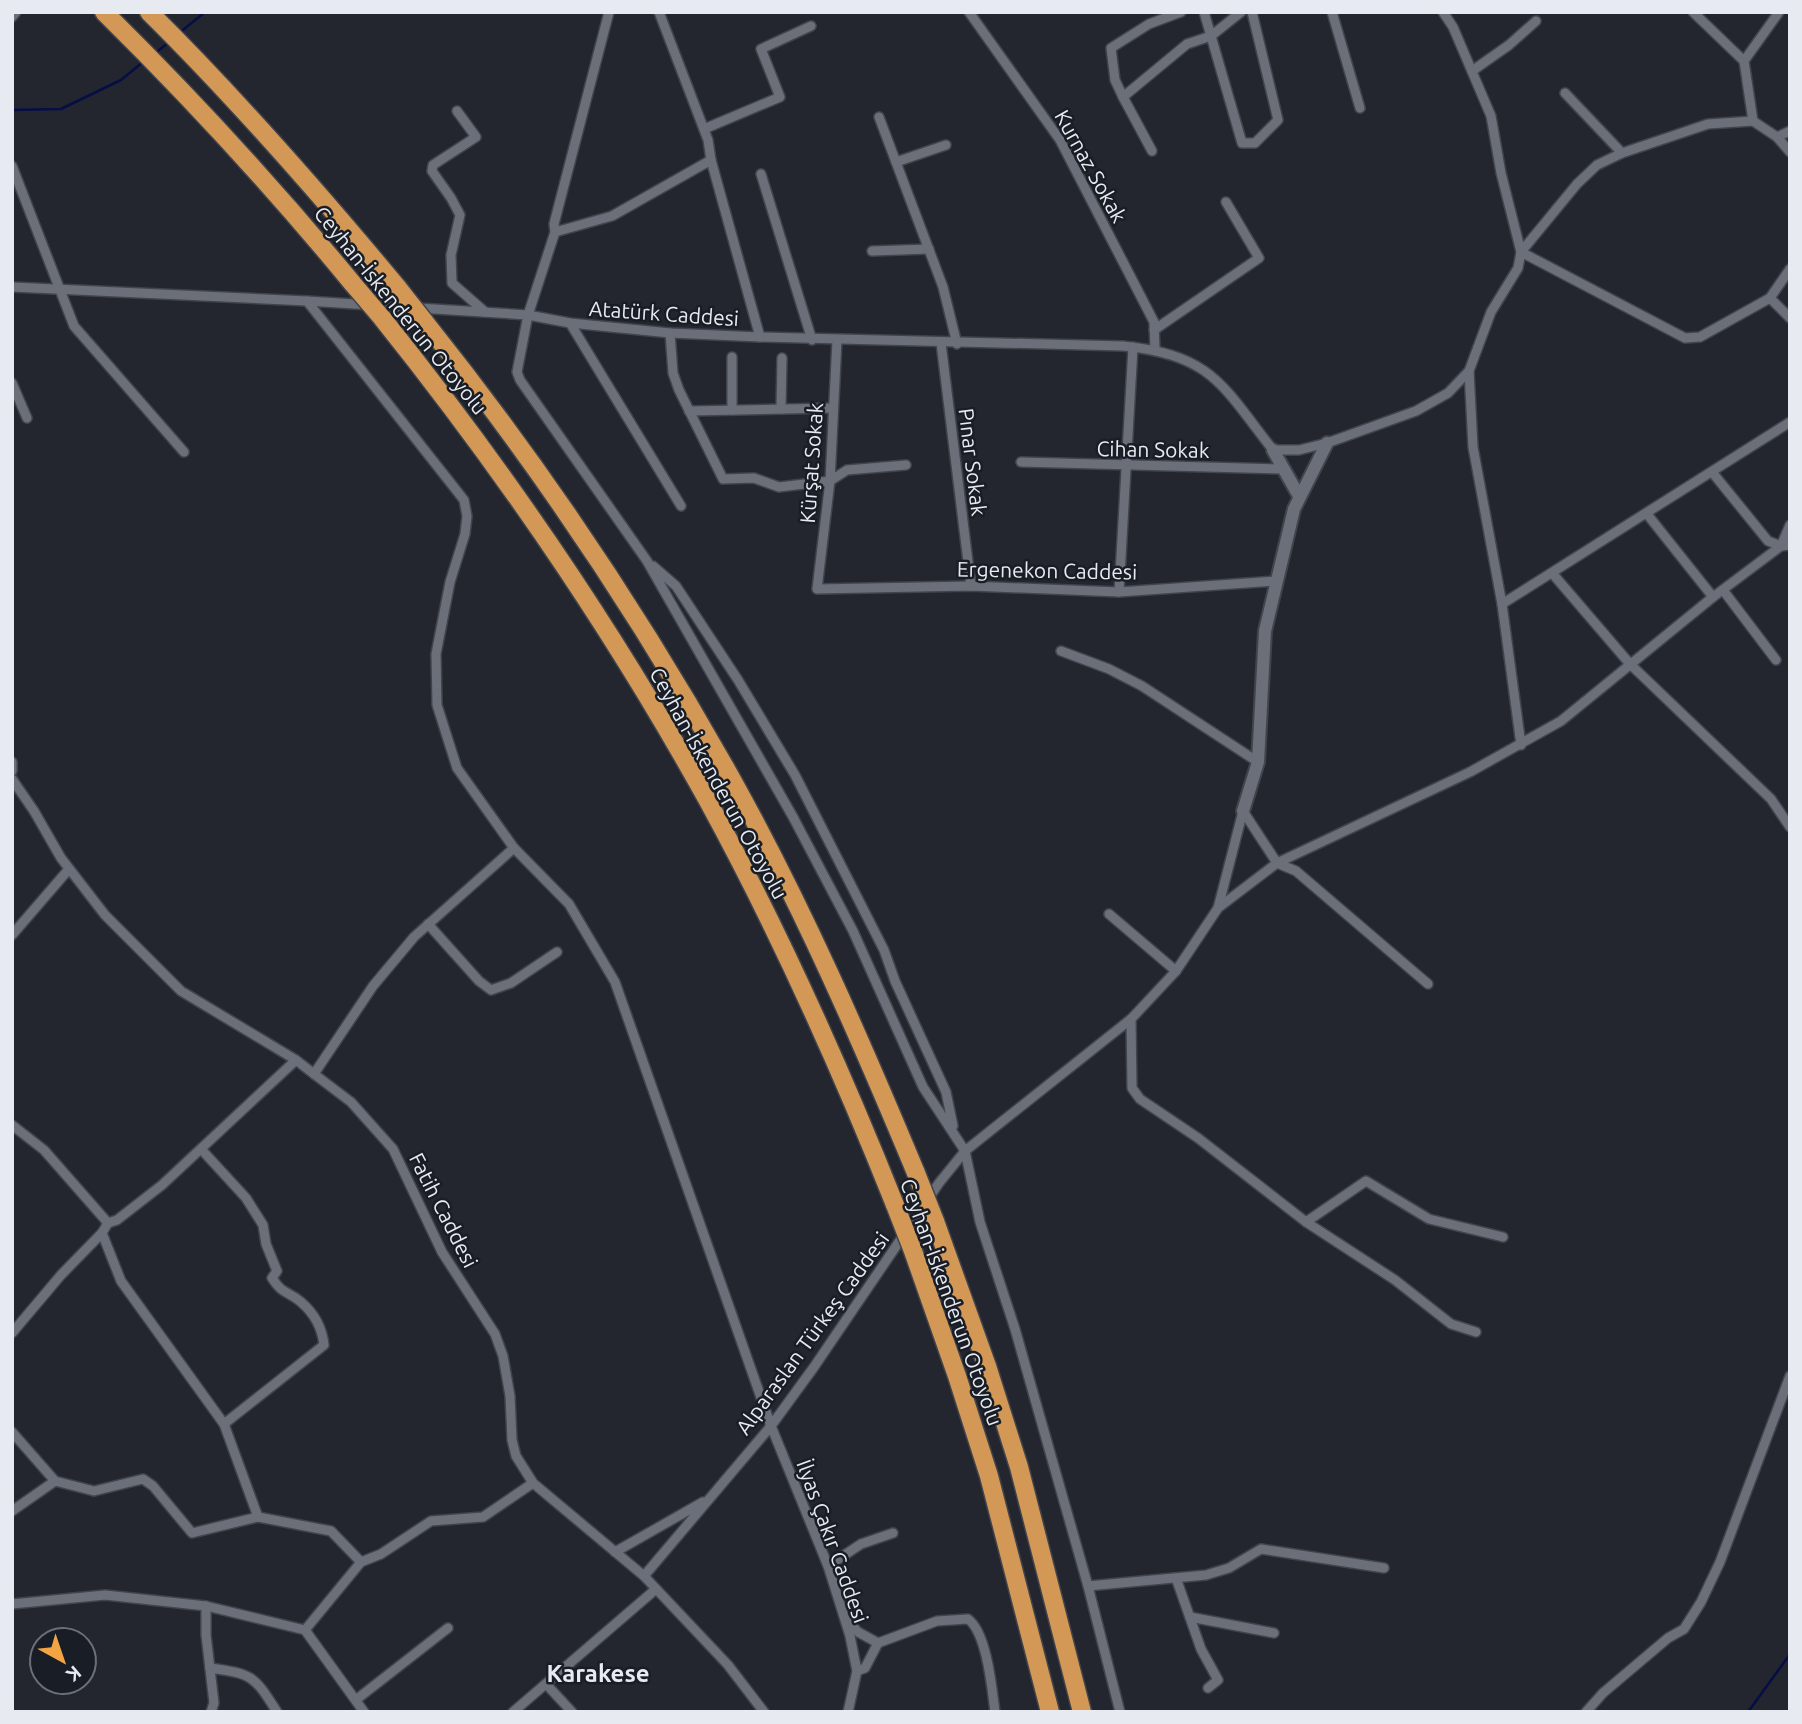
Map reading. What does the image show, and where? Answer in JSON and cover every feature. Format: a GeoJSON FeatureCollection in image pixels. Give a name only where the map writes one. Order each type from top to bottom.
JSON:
{"type":"FeatureCollection","features":[{"type":"Feature","properties":{"kind":"highway","name":"Ceyhan-İskenderun Otoyolu"},"geometry":{"type":"LineString","coordinates":[[104,12],[191,100],[303,222],[444,397],[576,583],[646,694],[708,801],[760,901],[855,1103],[895,1205],[957,1376],[989,1476],[1050,1712]]}},
{"type":"Feature","properties":{"kind":"highway","name":"Ceyhan-İskenderun Otoyolu"},"geometry":{"type":"LineString","coordinates":[[149,12],[214,78],[326,202],[469,378],[602,565],[735,786],[788,887],[846,1009],[935,1221],[987,1366],[1019,1467],[1082,1712]]}},
{"type":"Feature","properties":{"kind":"street"},"geometry":{"type":"LineString","coordinates":[[12,17],[16,12]]}},
{"type":"Feature","properties":{"kind":"street"},"geometry":{"type":"LineString","coordinates":[[609,12],[554,224],[555,232],[528,315],[517,372],[647,561],[793,817],[853,932],[923,1087],[965,1151],[980,1222],[1015,1329],[1088,1586],[1120,1712]]}},
{"type":"Feature","properties":{"kind":"street"},"geometry":{"type":"LineString","coordinates":[[659,12],[704,129],[760,337]]}},
{"type":"Feature","properties":{"kind":"street","name":"Kurnaz Sokak"},"geometry":{"type":"LineString","coordinates":[[970,12],[1060,140],[1154,322],[1155,349]]}},
{"type":"Feature","properties":{"kind":"street"},"geometry":{"type":"LineString","coordinates":[[1152,151],[1115,80],[1111,48],[1149,24],[1181,12]]}},
{"type":"Feature","properties":{"kind":"street"},"geometry":{"type":"LineString","coordinates":[[1204,12],[1242,143],[1255,143],[1278,120],[1252,12]]}},
{"type":"Feature","properties":{"kind":"street"},"geometry":{"type":"LineString","coordinates":[[1123,97],[1187,44],[1211,36],[1241,12]]}},
{"type":"Feature","properties":{"kind":"street"},"geometry":{"type":"LineString","coordinates":[[1332,12],[1360,108]]}},
{"type":"Feature","properties":{"kind":"street"},"geometry":{"type":"LineString","coordinates":[[1299,496],[1273,450],[1299,450],[1327,443],[1416,411],[1448,393],[1468,371],[1491,312],[1518,268],[1521,252],[1501,173],[1491,116],[1453,27],[1443,12]]}},
{"type":"Feature","properties":{"kind":"street"},"geometry":{"type":"LineString","coordinates":[[1693,12],[1744,61],[1753,121]]}},
{"type":"Feature","properties":{"kind":"street"},"geometry":{"type":"LineString","coordinates":[[1744,61],[1779,12]]}},
{"type":"Feature","properties":{"kind":"street"},"geometry":{"type":"LineString","coordinates":[[1472,71],[1509,45],[1536,21]]}},
{"type":"Feature","properties":{"kind":"street"},"geometry":{"type":"LineString","coordinates":[[704,129],[780,97],[761,49],[811,26]]}},
{"type":"Feature","properties":{"kind":"street"},"geometry":{"type":"LineString","coordinates":[[1565,93],[1622,153]]}},
{"type":"Feature","properties":{"kind":"street"},"geometry":{"type":"LineString","coordinates":[[457,111],[476,137],[433,165],[432,170],[460,215],[451,255],[452,283],[485,312]]}},
{"type":"Feature","properties":{"kind":"street"},"geometry":{"type":"LineString","coordinates":[[879,117],[943,287],[957,344]]}},
{"type":"Feature","properties":{"kind":"street"},"geometry":{"type":"LineString","coordinates":[[1521,252],[1577,184],[1597,165],[1622,153],[1708,124],[1753,121],[1777,137],[1790,152]]}},
{"type":"Feature","properties":{"kind":"street"},"geometry":{"type":"LineString","coordinates":[[1777,137],[1790,131]]}},
{"type":"Feature","properties":{"kind":"street"},"geometry":{"type":"LineString","coordinates":[[897,162],[946,145]]}},
{"type":"Feature","properties":{"kind":"street"},"geometry":{"type":"LineString","coordinates":[[555,232],[612,216],[711,160]]}},
{"type":"Feature","properties":{"kind":"street"},"geometry":{"type":"LineString","coordinates":[[12,166],[74,326],[184,452]]}},
{"type":"Feature","properties":{"kind":"street"},"geometry":{"type":"LineString","coordinates":[[761,174],[813,340]]}},
{"type":"Feature","properties":{"kind":"street"},"geometry":{"type":"LineString","coordinates":[[1154,330],[1259,258],[1226,202]]}},
{"type":"Feature","properties":{"kind":"street"},"geometry":{"type":"LineString","coordinates":[[872,251],[929,249]]}},
{"type":"Feature","properties":{"kind":"street"},"geometry":{"type":"LineString","coordinates":[[1521,252],[1685,338],[1700,337],[1770,298],[1790,269]]}},
{"type":"Feature","properties":{"kind":"street","name":"Atatürk Caddesi"},"geometry":{"type":"LineString","coordinates":[[12,287],[485,312],[670,332],[813,340],[1155,349],[1180,356],[1220,382],[1273,450]]}},
{"type":"Feature","properties":{"kind":"street"},"geometry":{"type":"LineString","coordinates":[[1770,298],[1790,318]]}},
{"type":"Feature","properties":{"kind":"street","name":"İlyas Çakır Caddesi"},"geometry":{"type":"LineString","coordinates":[[307,301],[464,500],[467,516],[465,534],[450,582],[436,654],[437,705],[457,768],[514,848],[569,904],[615,982],[771,1426],[828,1566],[857,1671]]}},
{"type":"Feature","properties":{"kind":"street"},"geometry":{"type":"LineString","coordinates":[[570,323],[681,506]]}},
{"type":"Feature","properties":{"kind":"street"},"geometry":{"type":"LineString","coordinates":[[670,332],[673,373],[723,479],[754,478],[779,487],[830,481],[847,470],[906,465]]}},
{"type":"Feature","properties":{"kind":"street","name":"Kürşat Sokak"},"geometry":{"type":"LineString","coordinates":[[817,589],[830,481],[837,340]]}},
{"type":"Feature","properties":{"kind":"street","name":"Pınar Sokak"},"geometry":{"type":"LineString","coordinates":[[941,343],[971,586]]}},
{"type":"Feature","properties":{"kind":"street"},"geometry":{"type":"LineString","coordinates":[[1119,592],[1133,347]]}},
{"type":"Feature","properties":{"kind":"street"},"geometry":{"type":"LineString","coordinates":[[732,410],[733,357]]}},
{"type":"Feature","properties":{"kind":"street"},"geometry":{"type":"LineString","coordinates":[[781,409],[782,358]]}},
{"type":"Feature","properties":{"kind":"street"},"geometry":{"type":"LineString","coordinates":[[1468,371],[1473,447],[1502,604],[1521,745]]}},
{"type":"Feature","properties":{"kind":"street"},"geometry":{"type":"LineString","coordinates":[[12,383],[27,418]]}},
{"type":"Feature","properties":{"kind":"street"},"geometry":{"type":"LineString","coordinates":[[689,411],[832,408]]}},
{"type":"Feature","properties":{"kind":"street"},"geometry":{"type":"LineString","coordinates":[[1502,604],[1790,422]]}},
{"type":"Feature","properties":{"kind":"street"},"geometry":{"type":"LineString","coordinates":[[1218,908],[1258,762],[1265,631],[1299,496],[1327,443]]}},
{"type":"Feature","properties":{"kind":"street","name":"Cihan Sokak"},"geometry":{"type":"LineString","coordinates":[[1021,462],[1128,467],[1283,469]]}},
{"type":"Feature","properties":{"kind":"street"},"geometry":{"type":"LineString","coordinates":[[1713,472],[1768,541],[1786,545]]}},
{"type":"Feature","properties":{"kind":"street"},"geometry":{"type":"LineString","coordinates":[[1647,513],[1713,597]]}},
{"type":"Feature","properties":{"kind":"street"},"geometry":{"type":"LineString","coordinates":[[1218,908],[1277,863],[1470,772],[1561,721],[1713,597],[1786,545],[1790,525]]}},
{"type":"Feature","properties":{"kind":"street"},"geometry":{"type":"LineString","coordinates":[[647,561],[676,586],[738,680],[801,787],[884,950],[895,981],[946,1092],[955,1135]]}},
{"type":"Feature","properties":{"kind":"street"},"geometry":{"type":"LineString","coordinates":[[1552,573],[1630,664],[1771,799],[1790,827]]}},
{"type":"Feature","properties":{"kind":"street","name":"Ergenekon Caddesi"},"geometry":{"type":"LineString","coordinates":[[817,589],[971,586],[1119,592],[1277,582]]}},
{"type":"Feature","properties":{"kind":"street"},"geometry":{"type":"LineString","coordinates":[[1723,590],[1776,660]]}},
{"type":"Feature","properties":{"kind":"street"},"geometry":{"type":"LineString","coordinates":[[1061,651],[1109,669],[1142,686],[1258,762]]}},
{"type":"Feature","properties":{"kind":"street","name":"Fatih Caddesi"},"geometry":{"type":"LineString","coordinates":[[12,779],[69,869],[105,915],[181,990],[296,1060],[351,1102],[393,1149],[443,1252],[495,1335],[503,1356],[510,1396],[512,1440],[516,1456],[533,1483],[644,1576],[728,1665],[764,1712]]}},
{"type":"Feature","properties":{"kind":"street"},"geometry":{"type":"LineString","coordinates":[[1243,811],[1277,863],[1296,871],[1428,984]]}},
{"type":"Feature","properties":{"kind":"street"},"geometry":{"type":"LineString","coordinates":[[314,1074],[373,986],[414,937],[514,848]]}},
{"type":"Feature","properties":{"kind":"street"},"geometry":{"type":"LineString","coordinates":[[12,936],[69,869]]}},
{"type":"Feature","properties":{"kind":"street","name":"Alparaslan Türkeş Caddesi"},"geometry":{"type":"LineString","coordinates":[[644,1576],[771,1426],[939,1183],[965,1151],[1131,1019],[1176,971],[1218,908]]}},
{"type":"Feature","properties":{"kind":"street"},"geometry":{"type":"LineString","coordinates":[[1108,914],[1176,971]]}},
{"type":"Feature","properties":{"kind":"street"},"geometry":{"type":"LineString","coordinates":[[428,924],[479,981],[491,990],[511,984],[557,952]]}},
{"type":"Feature","properties":{"kind":"street"},"geometry":{"type":"LineString","coordinates":[[1131,1019],[1132,1088],[1140,1099],[1198,1138],[1306,1222],[1395,1280],[1451,1324],[1476,1332]]}},
{"type":"Feature","properties":{"kind":"street"},"geometry":{"type":"LineString","coordinates":[[12,1333],[108,1223],[117,1220],[162,1185],[296,1060]]}},
{"type":"Feature","properties":{"kind":"street"},"geometry":{"type":"LineString","coordinates":[[12,1125],[44,1150],[108,1223]]}},
{"type":"Feature","properties":{"kind":"street"},"geometry":{"type":"LineString","coordinates":[[201,1149],[246,1198],[263,1225],[266,1244],[277,1271],[272,1278],[281,1291],[301,1301],[321,1326],[324,1345],[224,1424]]}},
{"type":"Feature","properties":{"kind":"street"},"geometry":{"type":"LineString","coordinates":[[1306,1222],[1366,1181],[1429,1219],[1503,1237]]}},
{"type":"Feature","properties":{"kind":"street"},"geometry":{"type":"LineString","coordinates":[[102,1233],[121,1280],[224,1424],[258,1517]]}},
{"type":"Feature","properties":{"kind":"street"},"geometry":{"type":"LineString","coordinates":[[1586,1712],[1603,1693],[1668,1638],[1684,1629],[1701,1602],[1720,1562],[1790,1376]]}},
{"type":"Feature","properties":{"kind":"street"},"geometry":{"type":"LineString","coordinates":[[12,1432],[55,1481],[94,1492],[143,1479],[153,1486],[192,1533],[258,1517],[331,1531],[361,1562]]}},
{"type":"Feature","properties":{"kind":"street"},"geometry":{"type":"LineString","coordinates":[[12,1511],[55,1481]]}},
{"type":"Feature","properties":{"kind":"street"},"geometry":{"type":"LineString","coordinates":[[305,1630],[361,1562],[381,1554],[431,1521],[483,1517],[533,1483]]}},
{"type":"Feature","properties":{"kind":"street"},"geometry":{"type":"LineString","coordinates":[[615,1552],[710,1498]]}},
{"type":"Feature","properties":{"kind":"street"},"geometry":{"type":"LineString","coordinates":[[828,1566],[861,1544],[893,1533]]}},
{"type":"Feature","properties":{"kind":"street"},"geometry":{"type":"LineString","coordinates":[[1088,1586],[1206,1575],[1229,1568],[1261,1549],[1384,1568]]}},
{"type":"Feature","properties":{"kind":"street"},"geometry":{"type":"LineString","coordinates":[[1176,1578],[1200,1649],[1218,1680],[1208,1688]]}},
{"type":"Feature","properties":{"kind":"street"},"geometry":{"type":"LineString","coordinates":[[513,1712],[656,1589]]}},
{"type":"Feature","properties":{"kind":"street"},"geometry":{"type":"LineString","coordinates":[[12,1604],[105,1595],[206,1606],[305,1630],[365,1712]]}},
{"type":"Feature","properties":{"kind":"street"},"geometry":{"type":"LineString","coordinates":[[206,1606],[214,1703],[211,1712]]}},
{"type":"Feature","properties":{"kind":"street"},"geometry":{"type":"LineString","coordinates":[[843,1614],[858,1632],[877,1643]]}},
{"type":"Feature","properties":{"kind":"street"},"geometry":{"type":"LineString","coordinates":[[1190,1617],[1274,1633]]}},
{"type":"Feature","properties":{"kind":"street"},"geometry":{"type":"LineString","coordinates":[[848,1712],[857,1671],[865,1668],[877,1643],[937,1621],[968,1619],[978,1631],[982,1644],[995,1712]]}},
{"type":"Feature","properties":{"kind":"street"},"geometry":{"type":"LineString","coordinates":[[357,1699],[448,1628]]}},
{"type":"Feature","properties":{"kind":"street"},"geometry":{"type":"LineString","coordinates":[[210,1668],[242,1672],[253,1679],[276,1712]]}},
{"type":"Feature","properties":{"kind":"street"},"geometry":{"type":"LineString","coordinates":[[546,1684],[572,1712]]}},
{"type":"Feature","properties":{"kind":"waterway"},"geometry":{"type":"LineString","coordinates":[[178,34],[205,12]]}},
{"type":"Feature","properties":{"kind":"waterway"},"geometry":{"type":"LineString","coordinates":[[154,54],[168,43]]}},
{"type":"Feature","properties":{"kind":"waterway"},"geometry":{"type":"LineString","coordinates":[[12,110],[61,109],[121,80],[143,62]]}},
{"type":"Feature","properties":{"kind":"waterway"},"geometry":{"type":"LineString","coordinates":[[1748,1712],[1790,1654]]}},
{"type":"Feature","properties":{"kind":"district","name":"Karakese"},"geometry":{"type":"Point","coordinates":[598,1673]}}]}
